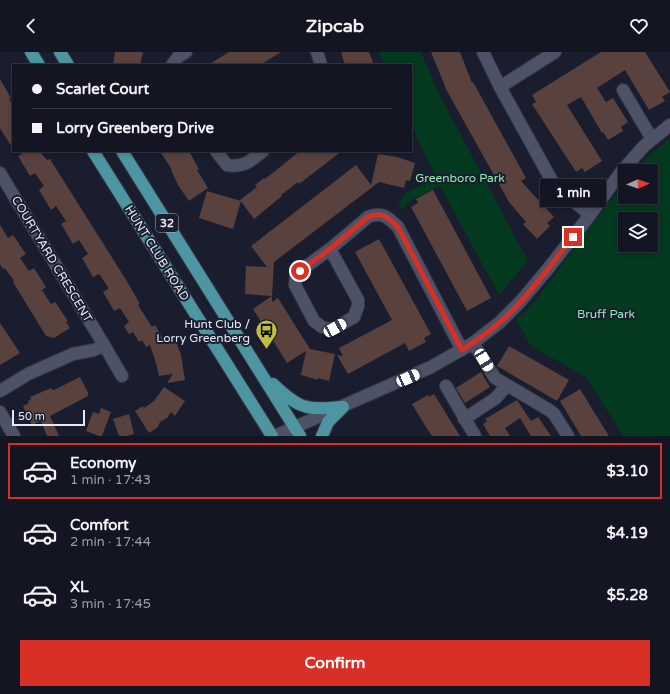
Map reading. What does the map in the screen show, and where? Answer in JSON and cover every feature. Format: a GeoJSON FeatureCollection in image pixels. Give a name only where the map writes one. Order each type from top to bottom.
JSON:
{"type":"FeatureCollection","features":[{"type":"Feature","properties":{"kind":"main road"},"geometry":{"type":"LineString","coordinates":[[31,52],[38,64]]}},
{"type":"Feature","properties":{"kind":"main road"},"geometry":{"type":"LineString","coordinates":[[60,52],[67,64]]}},
{"type":"Feature","properties":{"kind":"main road","name":"HUNT CLUB ROAD"},"geometry":{"type":"LineString","coordinates":[[94,152],[272,436]]}},
{"type":"Feature","properties":{"kind":"main road","name":"HUNT CLUB ROAD"},"geometry":{"type":"LineString","coordinates":[[123,152],[298,432]]}},
{"type":"Feature","properties":{"kind":"main road"},"geometry":{"type":"LineString","coordinates":[[262,373],[285,394],[300,405],[318,409],[343,407]]}},
{"type":"Feature","properties":{"kind":"main road"},"geometry":{"type":"LineString","coordinates":[[322,436],[328,422],[343,407]]}},
{"type":"Feature","properties":{"kind":"street"},"geometry":{"type":"LineString","coordinates":[[173,64],[178,57],[186,52]]}},
{"type":"Feature","properties":{"kind":"street"},"geometry":{"type":"LineString","coordinates":[[317,52],[322,64]]}},
{"type":"Feature","properties":{"kind":"street"},"geometry":{"type":"LineString","coordinates":[[482,52],[552,181],[558,188],[590,215]]}},
{"type":"Feature","properties":{"kind":"street"},"geometry":{"type":"LineString","coordinates":[[500,87],[555,52]]}},
{"type":"Feature","properties":{"kind":"street"},"geometry":{"type":"LineString","coordinates":[[623,90],[652,139]]}},
{"type":"Feature","properties":{"kind":"street"},"geometry":{"type":"LineString","coordinates":[[275,436],[298,432],[343,407],[432,367],[473,343],[500,322],[520,302],[590,215],[621,172],[644,146],[670,125]]}},
{"type":"Feature","properties":{"kind":"street"},"geometry":{"type":"LineString","coordinates":[[217,152],[227,165],[236,166],[247,163],[261,152]]}},
{"type":"Feature","properties":{"kind":"street","name":"COURTYARD CRESCENT"},"geometry":{"type":"LineString","coordinates":[[0,173],[122,376]]}},
{"type":"Feature","properties":{"kind":"street"},"geometry":{"type":"LineString","coordinates":[[330,249],[358,300],[358,306],[354,317],[335,328],[328,329],[322,327],[314,321],[295,285],[296,277],[300,271],[330,249],[368,217],[375,214],[384,215],[398,227],[462,350]]}},
{"type":"Feature","properties":{"kind":"street"},"geometry":{"type":"LineString","coordinates":[[473,343],[495,378],[550,410],[568,436]]}},
{"type":"Feature","properties":{"kind":"street"},"geometry":{"type":"LineString","coordinates":[[0,391],[28,374],[73,354],[94,350],[104,345]]}},
{"type":"Feature","properties":{"kind":"street"},"geometry":{"type":"LineString","coordinates":[[464,419],[496,398],[507,385]]}},
{"type":"Feature","properties":{"kind":"street"},"geometry":{"type":"LineString","coordinates":[[446,386],[474,436]]}},
{"type":"Feature","properties":{"kind":"street"},"geometry":{"type":"LineString","coordinates":[[0,412],[14,436]]}},
{"type":"Feature","properties":{"kind":"green space","name":"Greenboro Park"},"geometry":{"type":"Polygon","coordinates":[[[379,52],[421,52],[438,92],[528,261],[499,295],[440,186],[410,201],[403,209],[398,204],[405,193],[436,177],[412,128],[412,64],[385,64],[379,52]]]}},
{"type":"Feature","properties":{"kind":"green space","name":"Bruff Park"},"geometry":{"type":"Polygon","coordinates":[[[670,139],[670,436],[623,436],[586,377],[531,346],[516,320],[534,302],[599,215],[618,192],[618,204],[658,204],[658,164],[641,164],[650,154],[670,139]]]}},
{"type":"Feature","properties":{"kind":"building"},"geometry":{"type":"Polygon","coordinates":[[[115,52],[143,52],[140,64],[113,64],[115,52]]]}},
{"type":"Feature","properties":{"kind":"building"},"geometry":{"type":"Polygon","coordinates":[[[229,52],[281,52],[262,64],[210,64],[229,52]]]}},
{"type":"Feature","properties":{"kind":"building"},"geometry":{"type":"Polygon","coordinates":[[[341,52],[369,52],[374,64],[345,64],[341,52]]]}},
{"type":"Feature","properties":{"kind":"building"},"geometry":{"type":"Polygon","coordinates":[[[431,52],[460,52],[472,83],[473,82],[526,178],[521,181],[554,217],[547,223],[550,226],[537,239],[523,224],[526,222],[509,202],[447,91],[431,52]]]}},
{"type":"Feature","properties":{"kind":"building"},"geometry":{"type":"Polygon","coordinates":[[[601,52],[645,52],[670,92],[662,97],[665,101],[649,110],[625,70],[597,88],[606,102],[613,98],[628,122],[621,127],[623,131],[608,140],[603,132],[602,133],[581,97],[567,105],[602,161],[585,172],[582,168],[576,172],[532,104],[536,102],[532,95],[601,52]]]}},
{"type":"Feature","properties":{"kind":"building"},"geometry":{"type":"Polygon","coordinates":[[[0,79],[11,98],[9,99],[12,104],[12,147],[0,128],[0,79]]]}},
{"type":"Feature","properties":{"kind":"building"},"geometry":{"type":"Polygon","coordinates":[[[21,152],[40,152],[47,160],[50,159],[128,283],[140,304],[138,305],[152,327],[155,325],[165,342],[171,339],[172,342],[177,344],[181,355],[185,380],[167,383],[173,374],[159,376],[150,345],[146,347],[142,340],[139,342],[133,332],[129,334],[124,326],[129,322],[120,308],[114,311],[103,292],[108,289],[108,287],[99,274],[93,277],[82,258],[88,254],[79,240],[73,244],[61,224],[66,221],[56,206],[51,210],[39,190],[44,186],[35,173],[30,176],[18,156],[22,154],[21,152]]]}},
{"type":"Feature","properties":{"kind":"building"},"geometry":{"type":"Polygon","coordinates":[[[161,152],[190,152],[199,169],[197,170],[208,188],[189,201],[178,185],[172,170],[161,152]]]}},
{"type":"Feature","properties":{"kind":"building"},"geometry":{"type":"Polygon","coordinates":[[[299,152],[341,152],[299,184],[298,182],[281,195],[282,196],[254,219],[240,200],[257,187],[255,185],[264,178],[265,179],[299,152]]]}},
{"type":"Feature","properties":{"kind":"building"},"geometry":{"type":"Polygon","coordinates":[[[378,154],[397,157],[415,163],[410,181],[406,180],[404,188],[379,182],[274,262],[272,296],[245,294],[246,266],[267,267],[251,246],[356,165],[371,185],[378,154]]]}},
{"type":"Feature","properties":{"kind":"building"},"geometry":{"type":"Polygon","coordinates":[[[433,190],[491,298],[467,311],[411,207],[418,203],[416,199],[433,190]]]}},
{"type":"Feature","properties":{"kind":"building"},"geometry":{"type":"Polygon","coordinates":[[[207,191],[241,201],[233,229],[199,218],[207,191]]]}},
{"type":"Feature","properties":{"kind":"building"},"geometry":{"type":"Polygon","coordinates":[[[0,225],[8,238],[13,235],[26,254],[20,258],[29,271],[34,268],[46,287],[42,290],[51,304],[55,302],[68,321],[66,322],[70,328],[54,338],[46,336],[13,282],[14,281],[5,268],[3,269],[0,264],[0,225]]]}},
{"type":"Feature","properties":{"kind":"building"},"geometry":{"type":"Polygon","coordinates":[[[379,239],[431,334],[424,338],[426,342],[409,351],[405,343],[348,374],[337,355],[343,356],[339,348],[392,320],[355,252],[379,239]]]}},
{"type":"Feature","properties":{"kind":"building"},"geometry":{"type":"Polygon","coordinates":[[[272,296],[272,302],[278,298],[310,349],[335,354],[329,381],[318,378],[318,380],[301,375],[306,351],[287,363],[253,309],[272,296]]]}},
{"type":"Feature","properties":{"kind":"building"},"geometry":{"type":"Polygon","coordinates":[[[0,323],[20,353],[0,365],[0,323]]]}},
{"type":"Feature","properties":{"kind":"building"},"geometry":{"type":"Polygon","coordinates":[[[509,346],[569,380],[557,401],[497,366],[509,346]]]}},
{"type":"Feature","properties":{"kind":"building"},"geometry":{"type":"Polygon","coordinates":[[[481,372],[490,387],[465,403],[456,388],[481,372]]]}},
{"type":"Feature","properties":{"kind":"building"},"geometry":{"type":"Polygon","coordinates":[[[80,377],[88,396],[50,416],[59,436],[47,436],[41,421],[32,425],[23,406],[29,403],[28,401],[31,399],[30,397],[51,388],[54,390],[80,377]]]}},
{"type":"Feature","properties":{"kind":"building"},"geometry":{"type":"Polygon","coordinates":[[[164,387],[185,401],[175,416],[171,412],[167,418],[160,422],[158,427],[149,433],[135,411],[143,406],[144,408],[154,401],[164,387]]]}},
{"type":"Feature","properties":{"kind":"building"},"geometry":{"type":"Polygon","coordinates":[[[580,389],[609,436],[581,436],[560,401],[580,389]]]}},
{"type":"Feature","properties":{"kind":"building"},"geometry":{"type":"Polygon","coordinates":[[[434,394],[460,436],[432,436],[424,424],[412,404],[428,395],[429,397],[434,394]]]}},
{"type":"Feature","properties":{"kind":"building"},"geometry":{"type":"Polygon","coordinates":[[[517,400],[531,421],[538,417],[551,436],[531,436],[520,418],[505,428],[510,436],[490,436],[483,424],[487,421],[485,419],[517,400]]]}},
{"type":"Feature","properties":{"kind":"building"},"geometry":{"type":"Polygon","coordinates":[[[101,408],[111,412],[102,436],[99,436],[86,431],[93,412],[99,414],[101,408]]]}},
{"type":"Feature","properties":{"kind":"building"},"geometry":{"type":"Polygon","coordinates":[[[129,414],[134,434],[119,436],[113,419],[129,414]]]}},
{"type":"Feature","properties":{"kind":"place","name":"Hunt Club / Lorry Greenberg"},"geometry":{"type":"Point","coordinates":[266,350]}},
{"type":"Feature","properties":{"kind":"route"},"geometry":{"type":"LineString","coordinates":[[300,271],[330,249],[368,217],[375,214],[384,215],[398,227],[462,350],[484,335],[510,313],[573,237]]}}]}
